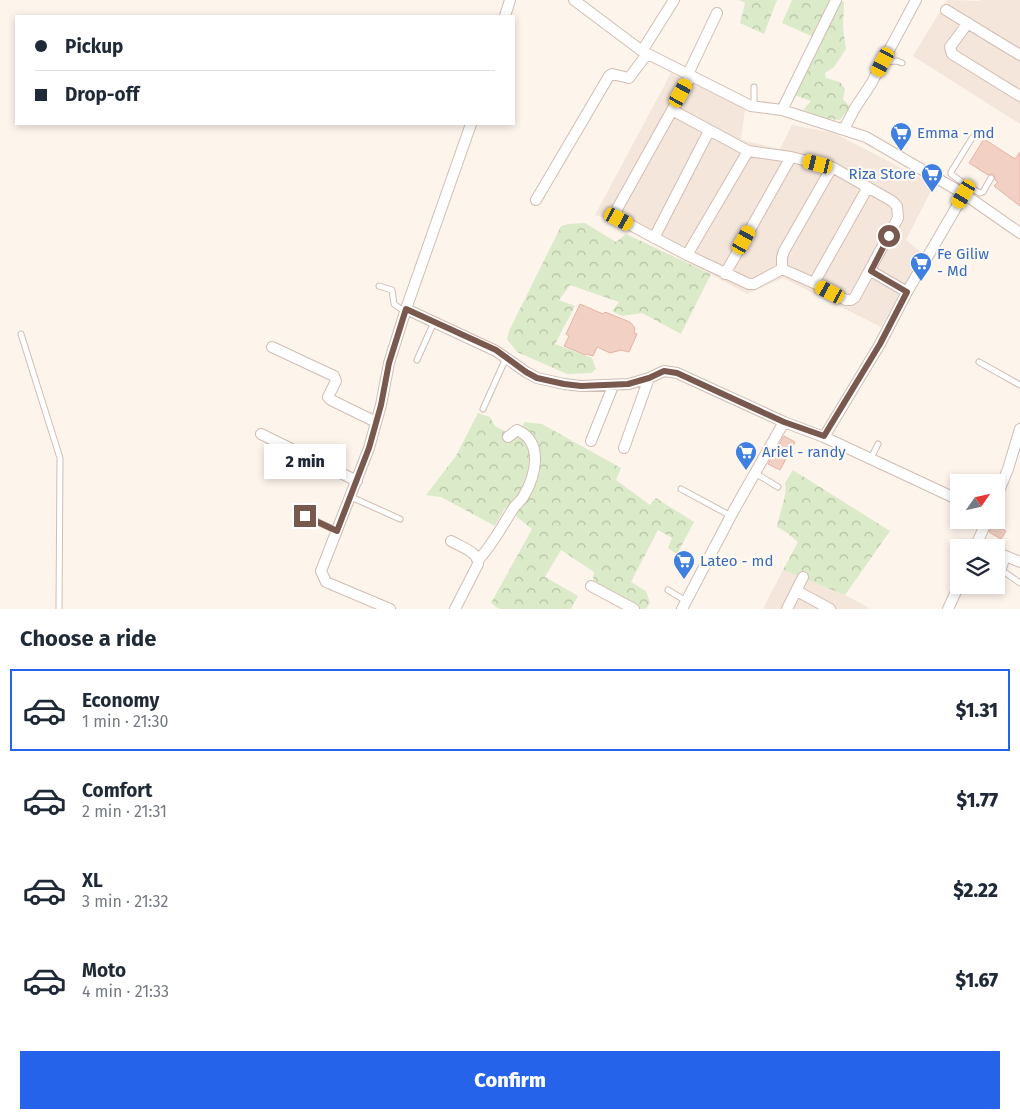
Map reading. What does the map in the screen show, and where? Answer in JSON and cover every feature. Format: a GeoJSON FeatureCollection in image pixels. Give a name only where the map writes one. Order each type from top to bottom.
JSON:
{"type":"FeatureCollection","features":[{"type":"Feature","properties":{"kind":"street"},"geometry":{"type":"LineString","coordinates":[[505,15],[510,0]]}},
{"type":"Feature","properties":{"kind":"street"},"geometry":{"type":"LineString","coordinates":[[536,200],[609,76],[612,74],[629,78],[632,76],[674,0]]}},
{"type":"Feature","properties":{"kind":"street"},"geometry":{"type":"LineString","coordinates":[[782,110],[836,0]]}},
{"type":"Feature","properties":{"kind":"street"},"geometry":{"type":"LineString","coordinates":[[844,129],[854,108],[871,84],[916,0]]}},
{"type":"Feature","properties":{"kind":"street"},"geometry":{"type":"LineString","coordinates":[[578,1],[644,53],[754,106],[782,110],[866,137],[964,190],[1020,233]]}},
{"type":"Feature","properties":{"kind":"street"},"geometry":{"type":"LineString","coordinates":[[946,10],[1020,55]]}},
{"type":"Feature","properties":{"kind":"street"},"geometry":{"type":"LineString","coordinates":[[672,110],[748,151],[791,157],[832,168],[868,187],[897,206],[899,211],[898,218],[855,298],[846,300],[814,283],[782,270],[754,284],[749,284],[654,238],[619,219],[617,215],[617,209],[690,75],[717,13]]}},
{"type":"Feature","properties":{"kind":"street"},"geometry":{"type":"LineString","coordinates":[[968,22],[950,47],[952,54],[1020,96]]}},
{"type":"Feature","properties":{"kind":"street"},"geometry":{"type":"LineString","coordinates":[[390,609],[326,582],[321,572],[369,448],[389,363],[471,125]]}},
{"type":"Feature","properties":{"kind":"street"},"geometry":{"type":"LineString","coordinates":[[654,238],[709,131]]}},
{"type":"Feature","properties":{"kind":"street"},"geometry":{"type":"LineString","coordinates":[[687,254],[748,151]]}},
{"type":"Feature","properties":{"kind":"street"},"geometry":{"type":"LineString","coordinates":[[725,274],[791,157]]}},
{"type":"Feature","properties":{"kind":"street"},"geometry":{"type":"LineString","coordinates":[[782,270],[784,251],[832,168]]}},
{"type":"Feature","properties":{"kind":"street"},"geometry":{"type":"LineString","coordinates":[[814,283],[868,187]]}},
{"type":"Feature","properties":{"kind":"street"},"geometry":{"type":"LineString","coordinates":[[824,436],[880,344],[964,190]]}},
{"type":"Feature","properties":{"kind":"street"},"geometry":{"type":"LineString","coordinates":[[871,271],[907,292]]}},
{"type":"Feature","properties":{"kind":"street"},"geometry":{"type":"LineString","coordinates":[[406,311],[488,346],[537,378],[581,386],[613,386],[649,378],[664,371],[677,373],[784,422],[824,436],[950,496]]}},
{"type":"Feature","properties":{"kind":"street"},"geometry":{"type":"LineString","coordinates":[[272,347],[334,376],[336,381],[328,397],[376,422]]}},
{"type":"Feature","properties":{"kind":"street"},"geometry":{"type":"LineString","coordinates":[[624,448],[649,378]]}},
{"type":"Feature","properties":{"kind":"street"},"geometry":{"type":"LineString","coordinates":[[591,441],[613,386]]}},
{"type":"Feature","properties":{"kind":"street"},"geometry":{"type":"LineString","coordinates":[[684,605],[730,516],[784,422]]}},
{"type":"Feature","properties":{"kind":"street"},"geometry":{"type":"LineString","coordinates":[[1005,476],[1020,429]]}},
{"type":"Feature","properties":{"kind":"street"},"geometry":{"type":"LineString","coordinates":[[455,609],[479,560],[488,550],[512,510],[523,497],[536,466],[532,444],[525,433],[517,430],[508,437]]}},
{"type":"Feature","properties":{"kind":"street"},"geometry":{"type":"LineString","coordinates":[[261,434],[357,481]]}},
{"type":"Feature","properties":{"kind":"street"},"geometry":{"type":"LineString","coordinates":[[452,541],[476,555],[479,560]]}},
{"type":"Feature","properties":{"kind":"street"},"geometry":{"type":"LineString","coordinates":[[1007,556],[1020,562]]}},
{"type":"Feature","properties":{"kind":"street"},"geometry":{"type":"LineString","coordinates":[[787,609],[803,577]]}},
{"type":"Feature","properties":{"kind":"street"},"geometry":{"type":"LineString","coordinates":[[591,586],[634,609]]}},
{"type":"Feature","properties":{"kind":"street"},"geometry":{"type":"LineString","coordinates":[[797,591],[830,609]]}},
{"type":"Feature","properties":{"kind":"street"},"geometry":{"type":"LineString","coordinates":[[948,609],[955,594]]}},
{"type":"Feature","properties":{"kind":"lane"},"geometry":{"type":"LineString","coordinates":[[883,62],[897,61],[902,63]]}},
{"type":"Feature","properties":{"kind":"lane"},"geometry":{"type":"LineString","coordinates":[[754,87],[754,106]]}},
{"type":"Feature","properties":{"kind":"lane"},"geometry":{"type":"LineString","coordinates":[[972,138],[951,174],[964,190],[980,193],[983,192],[991,178]]}},
{"type":"Feature","properties":{"kind":"lane"},"geometry":{"type":"LineString","coordinates":[[379,286],[392,290],[394,304],[406,311]]}},
{"type":"Feature","properties":{"kind":"lane"},"geometry":{"type":"LineString","coordinates":[[417,360],[434,322]]}},
{"type":"Feature","properties":{"kind":"lane"},"geometry":{"type":"LineString","coordinates":[[21,334],[60,458],[59,609]]}},
{"type":"Feature","properties":{"kind":"lane"},"geometry":{"type":"LineString","coordinates":[[483,409],[506,358]]}},
{"type":"Feature","properties":{"kind":"lane"},"geometry":{"type":"LineString","coordinates":[[979,362],[1020,385]]}},
{"type":"Feature","properties":{"kind":"lane"},"geometry":{"type":"LineString","coordinates":[[870,458],[878,444]]}},
{"type":"Feature","properties":{"kind":"lane"},"geometry":{"type":"LineString","coordinates":[[754,473],[778,487]]}},
{"type":"Feature","properties":{"kind":"lane"},"geometry":{"type":"LineString","coordinates":[[681,490],[730,516]]}},
{"type":"Feature","properties":{"kind":"lane"},"geometry":{"type":"LineString","coordinates":[[351,497],[400,519]]}},
{"type":"Feature","properties":{"kind":"lane"},"geometry":{"type":"LineString","coordinates":[[305,516],[337,531]]}},
{"type":"Feature","properties":{"kind":"lane"},"geometry":{"type":"LineString","coordinates":[[1007,556],[1003,571],[1020,583]]}},
{"type":"Feature","properties":{"kind":"lane"},"geometry":{"type":"LineString","coordinates":[[668,590],[684,605]]}},
{"type":"Feature","properties":{"kind":"shaded area"},"geometry":{"type":"Polygon","coordinates":[[[947,0],[1020,0],[1020,124],[913,56],[947,0]]]}},
{"type":"Feature","properties":{"kind":"shaded area"},"geometry":{"type":"Polygon","coordinates":[[[671,73],[745,109],[741,140],[780,149],[792,125],[834,133],[934,185],[906,240],[922,253],[881,327],[783,278],[747,294],[610,219],[595,215],[671,73]]]}},
{"type":"Feature","properties":{"kind":"shaded area"},"geometry":{"type":"Polygon","coordinates":[[[783,570],[845,595],[871,609],[763,609],[783,570]]]}},
{"type":"Feature","properties":{"kind":"green space"},"geometry":{"type":"Polygon","coordinates":[[[739,0],[777,0],[764,34],[740,23],[745,3],[739,0]]]}},
{"type":"Feature","properties":{"kind":"green space"},"geometry":{"type":"Polygon","coordinates":[[[792,0],[839,0],[844,2],[843,28],[846,49],[834,67],[825,73],[826,78],[840,82],[845,89],[843,99],[850,107],[840,120],[822,118],[803,110],[811,101],[794,95],[814,52],[811,36],[782,23],[792,0]]]}},
{"type":"Feature","properties":{"kind":"green space"},"geometry":{"type":"Polygon","coordinates":[[[585,223],[616,242],[626,234],[711,274],[681,334],[642,313],[622,316],[612,311],[619,302],[570,285],[559,300],[575,306],[555,344],[592,358],[596,369],[591,373],[567,374],[517,352],[507,339],[509,331],[561,226],[585,223]]]}},
{"type":"Feature","properties":{"kind":"green space"},"geometry":{"type":"Polygon","coordinates":[[[478,413],[490,417],[495,426],[515,437],[525,422],[542,424],[621,468],[616,480],[650,505],[656,498],[694,522],[677,554],[668,548],[672,538],[658,530],[631,582],[646,591],[650,603],[646,609],[628,609],[593,580],[594,572],[561,550],[545,577],[578,596],[571,609],[499,609],[491,603],[532,529],[505,508],[495,526],[441,497],[426,495],[456,456],[478,413]]]}},
{"type":"Feature","properties":{"kind":"green space"},"geometry":{"type":"Polygon","coordinates":[[[793,470],[890,531],[845,595],[783,570],[798,542],[777,527],[786,487],[785,483],[793,470]]]}},
{"type":"Feature","properties":{"kind":"building"},"geometry":{"type":"Polygon","coordinates":[[[984,139],[1015,159],[1020,152],[1020,206],[994,186],[998,182],[995,180],[994,174],[988,175],[969,163],[984,139]]]}},
{"type":"Feature","properties":{"kind":"building"},"geometry":{"type":"Polygon","coordinates":[[[580,304],[603,314],[605,312],[630,322],[635,328],[634,333],[637,334],[629,352],[621,350],[610,353],[597,347],[593,356],[585,355],[564,346],[569,336],[566,334],[580,304]]]}},
{"type":"Feature","properties":{"kind":"building"},"geometry":{"type":"Polygon","coordinates":[[[784,436],[795,442],[780,470],[768,464],[784,436]]]}},
{"type":"Feature","properties":{"kind":"building"},"geometry":{"type":"Polygon","coordinates":[[[990,529],[1003,529],[1006,531],[1001,539],[989,532],[990,529]]]}},
{"type":"Feature","properties":{"kind":"place","name":"Emma - md"},"geometry":{"type":"Point","coordinates":[901,152]}},
{"type":"Feature","properties":{"kind":"place","name":"Riza Store"},"geometry":{"type":"Point","coordinates":[932,193]}},
{"type":"Feature","properties":{"kind":"place","name":"Fe Giliw - Md"},"geometry":{"type":"Point","coordinates":[921,282]}},
{"type":"Feature","properties":{"kind":"place","name":"Ariel - randy"},"geometry":{"type":"Point","coordinates":[746,471]}},
{"type":"Feature","properties":{"kind":"place","name":"Lateo - md"},"geometry":{"type":"Point","coordinates":[684,580]}},
{"type":"Feature","properties":{"kind":"route"},"geometry":{"type":"LineString","coordinates":[[305,516],[337,531],[369,448],[381,405],[389,363],[406,309],[496,350],[537,378],[581,386],[613,386],[639,381],[664,371],[677,373],[784,422],[824,436],[880,344],[907,292],[871,271],[889,236]]}}]}
